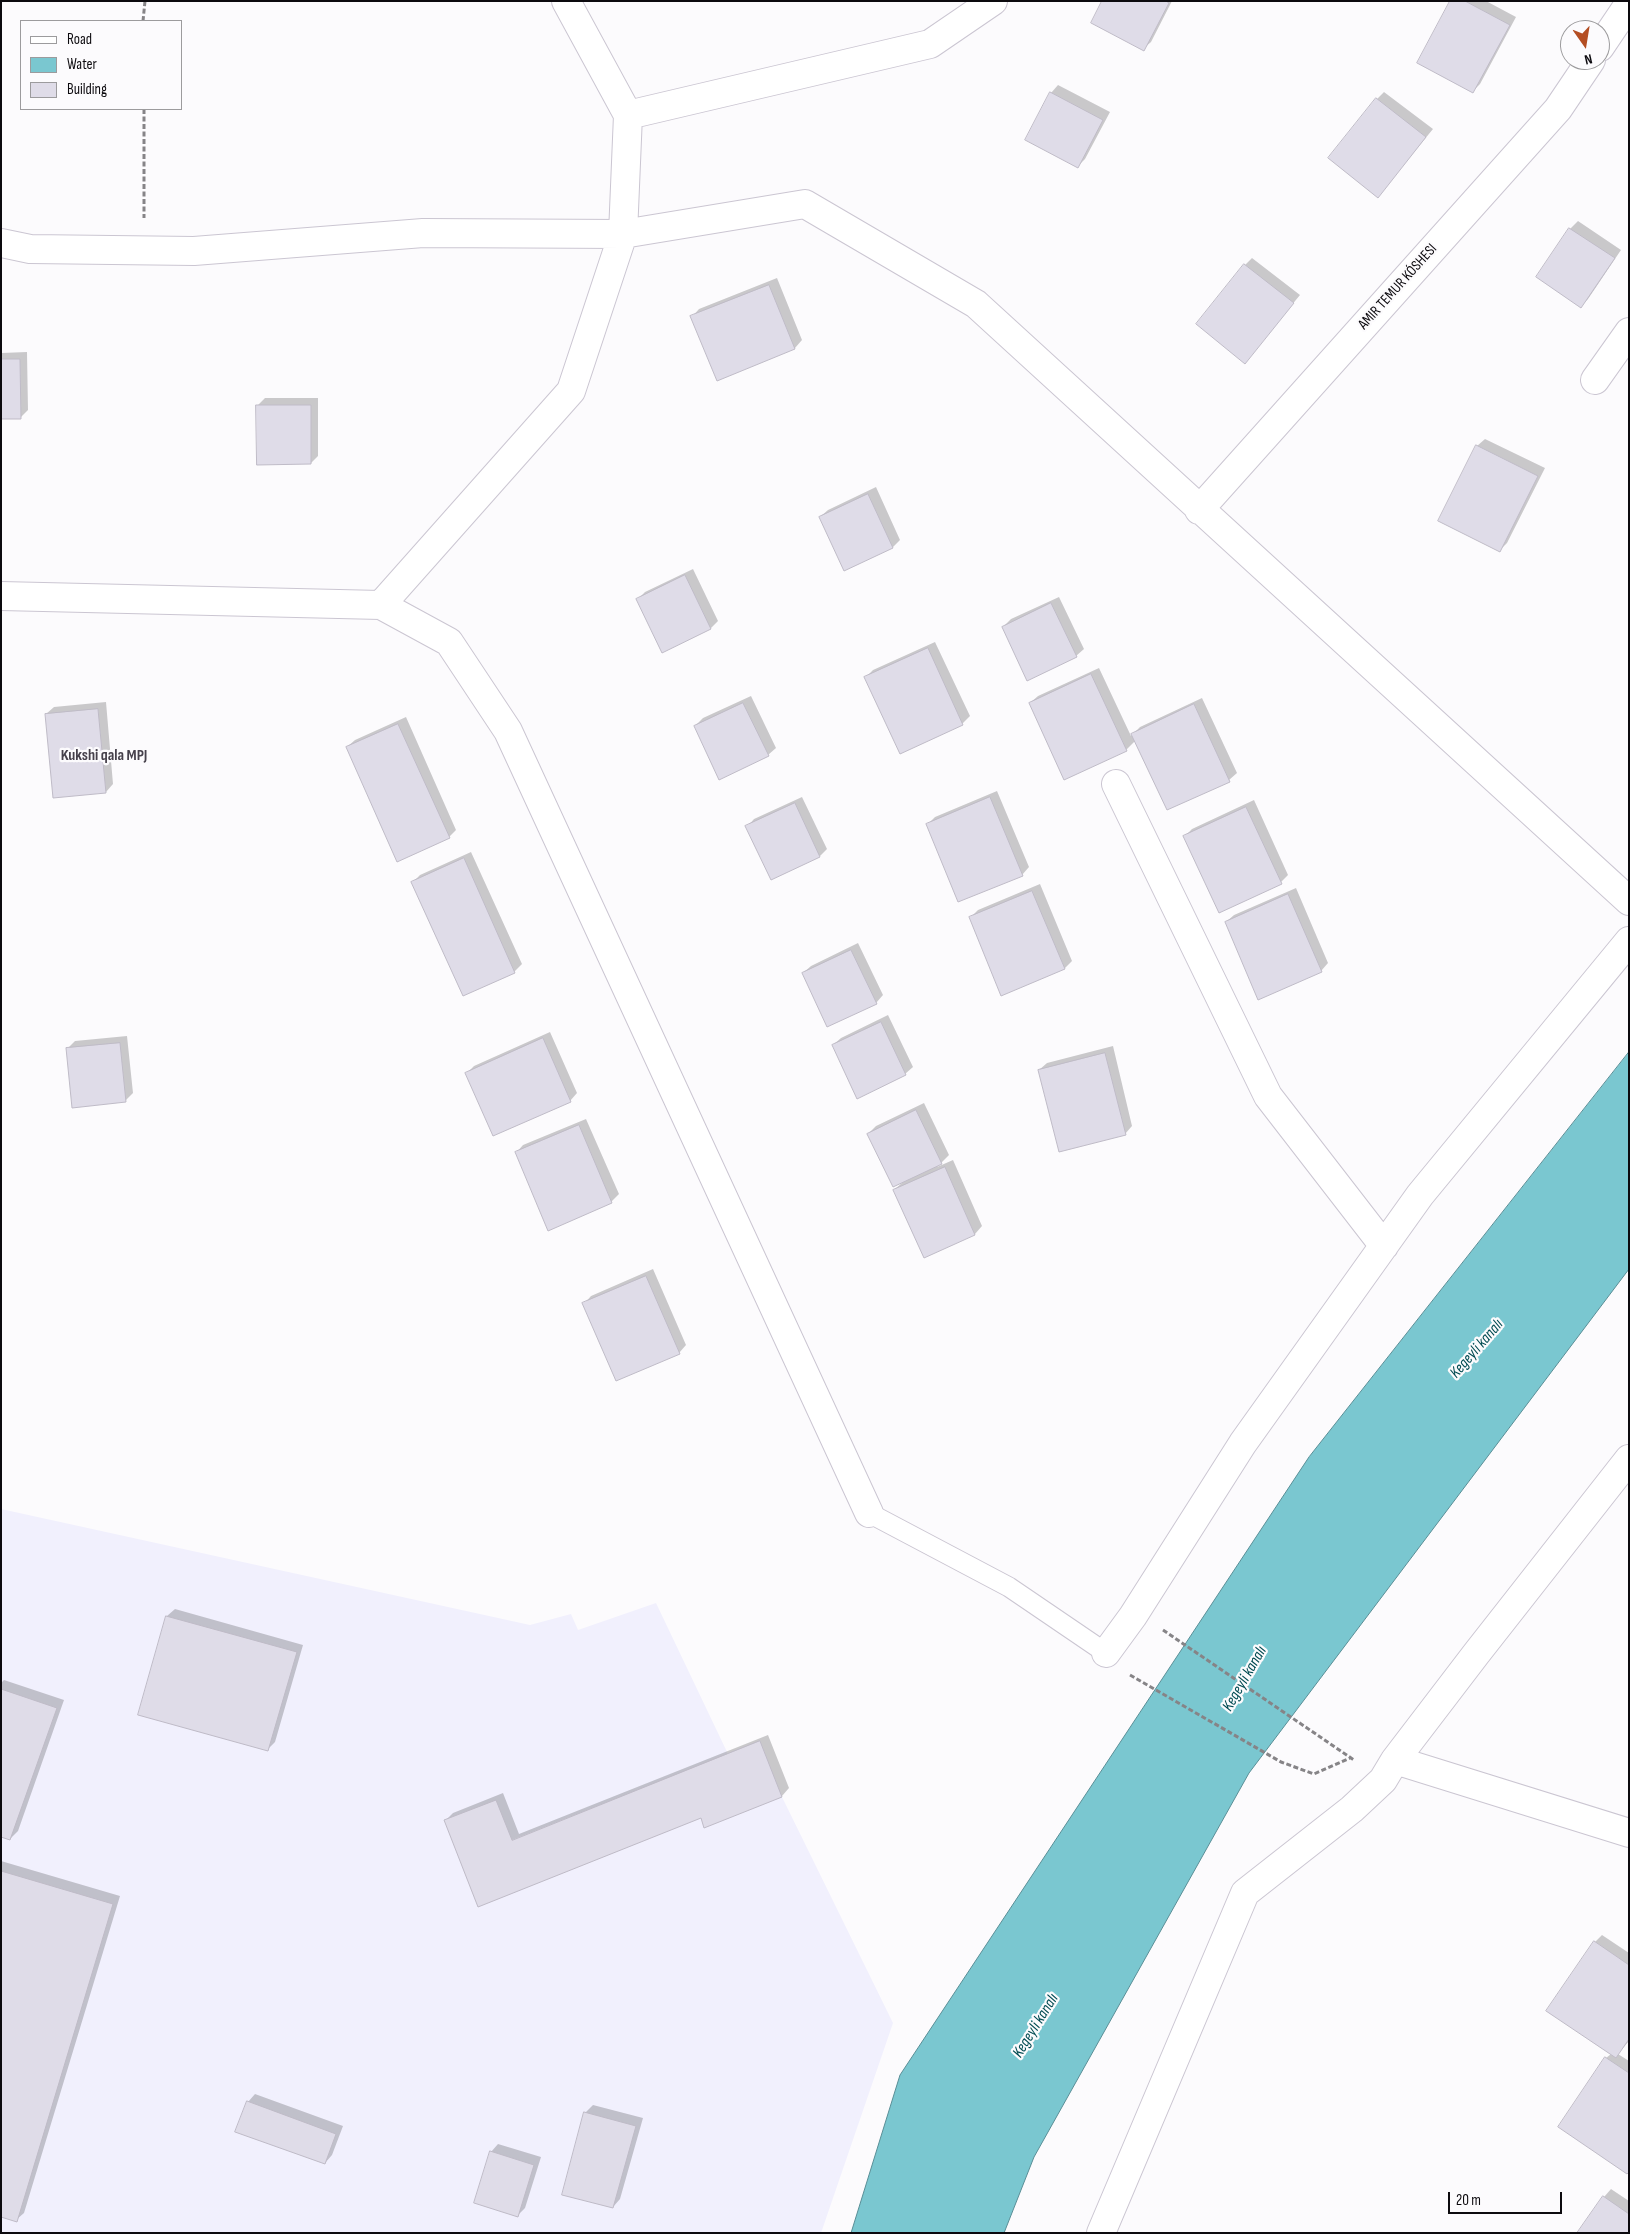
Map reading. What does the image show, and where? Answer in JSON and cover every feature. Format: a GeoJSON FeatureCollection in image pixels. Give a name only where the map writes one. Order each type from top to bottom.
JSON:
{"type":"FeatureCollection","features":[{"type":"Feature","properties":{"kind":"street"},"geometry":{"type":"LineString","coordinates":[[380,605],[571,391],[623,234],[628,115],[566,1]]}},
{"type":"Feature","properties":{"kind":"street"},"geometry":{"type":"LineString","coordinates":[[628,115],[930,44],[993,1]]}},
{"type":"Feature","properties":{"kind":"street"},"geometry":{"type":"LineString","coordinates":[[1610,32],[1629,4]]}},
{"type":"Feature","properties":{"kind":"street","name":"AMIR TEMUR KÓSHESI"},"geometry":{"type":"LineString","coordinates":[[1199,510],[1558,110],[1584,70]]}},
{"type":"Feature","properties":{"kind":"street"},"geometry":{"type":"LineString","coordinates":[[1,243],[30,249],[194,250],[423,234],[623,234],[805,204],[976,304],[1199,510],[1629,901]]}},
{"type":"Feature","properties":{"kind":"street"},"geometry":{"type":"LineString","coordinates":[[1595,380],[1629,332]]}},
{"type":"Feature","properties":{"kind":"street"},"geometry":{"type":"LineString","coordinates":[[1,596],[380,605],[449,642],[508,731],[869,1512]]}},
{"type":"Feature","properties":{"kind":"street"},"geometry":{"type":"LineString","coordinates":[[1116,784],[1268,1096],[1384,1246]]}},
{"type":"Feature","properties":{"kind":"street"},"geometry":{"type":"LineString","coordinates":[[1106,1652],[1133,1616],[1243,1443],[1420,1195],[1629,941]]}},
{"type":"Feature","properties":{"kind":"street"},"geometry":{"type":"LineString","coordinates":[[1101,2233],[1245,1893],[1352,1809],[1389,1770],[1476,1654],[1629,1460]]}},
{"type":"Feature","properties":{"kind":"street"},"geometry":{"type":"LineString","coordinates":[[1389,1770],[1629,1834]]}},
{"type":"Feature","properties":{"kind":"lane"},"geometry":{"type":"LineString","coordinates":[[869,1512],[1009,1587],[1106,1652]]}},
{"type":"Feature","properties":{"kind":"path"},"geometry":{"type":"LineString","coordinates":[[143,20],[145,1]]}},
{"type":"Feature","properties":{"kind":"path"},"geometry":{"type":"LineString","coordinates":[[144,110],[144,250]]}},
{"type":"Feature","properties":{"kind":"path"},"geometry":{"type":"LineString","coordinates":[[1164,1631],[1350,1758],[1389,1770]]}},
{"type":"Feature","properties":{"kind":"path"},"geometry":{"type":"LineString","coordinates":[[1128,1674],[1281,1762],[1314,1774],[1350,1758]]}},
{"type":"Feature","properties":{"kind":"shaded area"},"geometry":{"type":"Polygon","coordinates":[[[1,1509],[530,1625],[571,1614],[578,1630],[656,1603],[728,1754],[760,1741],[782,1797],[893,2023],[821,2233],[1,2233],[1,1509]]]}},
{"type":"Feature","properties":{"kind":"water","name":"Kegeyli kanalı"},"geometry":{"type":"Polygon","coordinates":[[[1629,1052],[1629,1269],[1249,1773],[1034,2157],[1004,2233],[851,2233],[900,2075],[1309,1457],[1629,1052]]]}},
{"type":"Feature","properties":{"kind":"building"},"geometry":{"type":"Polygon","coordinates":[[[1102,1],[1166,1],[1169,3],[1144,51],[1091,23],[1102,1]]]}},
{"type":"Feature","properties":{"kind":"building"},"geometry":{"type":"Polygon","coordinates":[[[1450,1],[1465,1],[1510,25],[1473,93],[1417,63],[1450,1]]]}},
{"type":"Feature","properties":{"kind":"building"},"geometry":{"type":"Polygon","coordinates":[[[1050,92],[1103,120],[1078,168],[1025,140],[1050,92]]]}},
{"type":"Feature","properties":{"kind":"building"},"geometry":{"type":"Polygon","coordinates":[[[1376,98],[1426,137],[1378,198],[1328,158],[1376,98]]]}},
{"type":"Feature","properties":{"kind":"building"},"geometry":{"type":"Polygon","coordinates":[[[1569,228],[1615,258],[1581,308],[1536,277],[1569,228]]]}},
{"type":"Feature","properties":{"kind":"building"},"geometry":{"type":"Polygon","coordinates":[[[1244,264],[1294,303],[1245,364],[1196,324],[1244,264]]]}},
{"type":"Feature","properties":{"kind":"building"},"geometry":{"type":"Polygon","coordinates":[[[769,285],[795,349],[717,381],[690,316],[769,285]]]}},
{"type":"Feature","properties":{"kind":"building"},"geometry":{"type":"Polygon","coordinates":[[[1,359],[20,359],[21,419],[1,419],[1,359]]]}},
{"type":"Feature","properties":{"kind":"building"},"geometry":{"type":"Polygon","coordinates":[[[256,405],[311,405],[311,464],[257,465],[256,405]]]}},
{"type":"Feature","properties":{"kind":"building"},"geometry":{"type":"Polygon","coordinates":[[[1476,445],[1538,476],[1500,552],[1438,521],[1476,445]]]}},
{"type":"Feature","properties":{"kind":"building"},"geometry":{"type":"Polygon","coordinates":[[[868,494],[893,548],[844,571],[819,517],[868,494]]]}},
{"type":"Feature","properties":{"kind":"building"},"geometry":{"type":"Polygon","coordinates":[[[685,575],[711,629],[662,653],[636,599],[685,575]]]}},
{"type":"Feature","properties":{"kind":"building"},"geometry":{"type":"Polygon","coordinates":[[[1051,603],[1077,657],[1027,681],[1002,627],[1051,603]]]}},
{"type":"Feature","properties":{"kind":"building"},"geometry":{"type":"Polygon","coordinates":[[[928,648],[963,725],[900,754],[864,677],[928,648]]]}},
{"type":"Feature","properties":{"kind":"building"},"geometry":{"type":"Polygon","coordinates":[[[1091,674],[1127,751],[1064,780],[1029,703],[1091,674]]]}},
{"type":"Feature","properties":{"kind":"building"},"geometry":{"type":"Polygon","coordinates":[[[743,703],[769,756],[719,780],[694,726],[743,703]]]}},
{"type":"Feature","properties":{"kind":"building"},"geometry":{"type":"Polygon","coordinates":[[[1194,704],[1230,782],[1167,810],[1131,734],[1194,704]]]}},
{"type":"Feature","properties":{"kind":"building"},"geometry":{"type":"Polygon","coordinates":[[[98,709],[106,793],[53,798],[45,714],[98,709]]]}},
{"type":"Feature","properties":{"kind":"building"},"geometry":{"type":"Polygon","coordinates":[[[398,724],[450,838],[397,862],[346,747],[398,724]]]}},
{"type":"Feature","properties":{"kind":"building"},"geometry":{"type":"Polygon","coordinates":[[[990,797],[1023,876],[958,902],[926,824],[990,797]]]}},
{"type":"Feature","properties":{"kind":"building"},"geometry":{"type":"Polygon","coordinates":[[[795,803],[820,857],[771,880],[745,826],[795,803]]]}},
{"type":"Feature","properties":{"kind":"building"},"geometry":{"type":"Polygon","coordinates":[[[1246,807],[1282,884],[1219,913],[1183,836],[1246,807]]]}},
{"type":"Feature","properties":{"kind":"building"},"geometry":{"type":"Polygon","coordinates":[[[464,858],[515,973],[463,996],[411,882],[464,858]]]}},
{"type":"Feature","properties":{"kind":"building"},"geometry":{"type":"Polygon","coordinates":[[[1032,891],[1065,969],[1001,996],[969,917],[1032,891]]]}},
{"type":"Feature","properties":{"kind":"building"},"geometry":{"type":"Polygon","coordinates":[[[1288,894],[1322,972],[1258,1000],[1225,922],[1288,894]]]}},
{"type":"Feature","properties":{"kind":"building"},"geometry":{"type":"Polygon","coordinates":[[[851,950],[877,1004],[827,1027],[802,973],[851,950]]]}},
{"type":"Feature","properties":{"kind":"building"},"geometry":{"type":"Polygon","coordinates":[[[881,1022],[906,1075],[857,1099],[832,1045],[881,1022]]]}},
{"type":"Feature","properties":{"kind":"building"},"geometry":{"type":"Polygon","coordinates":[[[543,1038],[571,1102],[493,1136],[465,1073],[543,1038]]]}},
{"type":"Feature","properties":{"kind":"building"},"geometry":{"type":"Polygon","coordinates":[[[120,1043],[126,1102],[72,1108],[66,1048],[120,1043]]]}},
{"type":"Feature","properties":{"kind":"building"},"geometry":{"type":"Polygon","coordinates":[[[1105,1053],[1126,1135],[1059,1152],[1038,1070],[1105,1053]]]}},
{"type":"Feature","properties":{"kind":"building"},"geometry":{"type":"Polygon","coordinates":[[[916,1110],[942,1164],[893,1187],[867,1134],[916,1110]]]}},
{"type":"Feature","properties":{"kind":"building"},"geometry":{"type":"Polygon","coordinates":[[[579,1125],[612,1203],[548,1231],[515,1152],[579,1125]]]}},
{"type":"Feature","properties":{"kind":"building"},"geometry":{"type":"Polygon","coordinates":[[[945,1167],[975,1235],[924,1258],[893,1190],[945,1167]]]}},
{"type":"Feature","properties":{"kind":"building"},"geometry":{"type":"Polygon","coordinates":[[[646,1276],[680,1354],[616,1381],[582,1303],[646,1276]]]}},
{"type":"Feature","properties":{"kind":"building"},"geometry":{"type":"Polygon","coordinates":[[[166,1616],[297,1652],[268,1751],[138,1715],[166,1616]]]}},
{"type":"Feature","properties":{"kind":"building"},"geometry":{"type":"Polygon","coordinates":[[[1,1689],[57,1708],[10,1840],[1,1837],[1,1689]]]}},
{"type":"Feature","properties":{"kind":"building"},"geometry":{"type":"Polygon","coordinates":[[[760,1741],[782,1797],[704,1828],[701,1818],[478,1907],[444,1820],[496,1800],[512,1840],[760,1741]]]}},
{"type":"Feature","properties":{"kind":"building"},"geometry":{"type":"Polygon","coordinates":[[[1,1871],[113,1904],[17,2222],[1,2217],[1,1871]]]}},
{"type":"Feature","properties":{"kind":"building"},"geometry":{"type":"Polygon","coordinates":[[[1594,1941],[1629,1965],[1629,2039],[1616,2058],[1546,2011],[1594,1941]]]}},
{"type":"Feature","properties":{"kind":"building"},"geometry":{"type":"Polygon","coordinates":[[[1605,2057],[1629,2073],[1629,2172],[1627,2174],[1558,2127],[1605,2057]]]}},
{"type":"Feature","properties":{"kind":"building"},"geometry":{"type":"Polygon","coordinates":[[[247,2101],[336,2134],[325,2164],[235,2132],[247,2101]]]}},
{"type":"Feature","properties":{"kind":"building"},"geometry":{"type":"Polygon","coordinates":[[[584,2112],[636,2126],[613,2208],[562,2195],[584,2112]]]}},
{"type":"Feature","properties":{"kind":"building"},"geometry":{"type":"Polygon","coordinates":[[[490,2151],[534,2165],[518,2217],[474,2203],[490,2151]]]}},
{"type":"Feature","properties":{"kind":"building"},"geometry":{"type":"Polygon","coordinates":[[[1603,2196],[1629,2214],[1629,2233],[1577,2233],[1603,2196]]]}},
{"type":"Feature","properties":{"kind":"district","name":"Kukshi qala MPJ"},"geometry":{"type":"Point","coordinates":[104,756]}}]}
